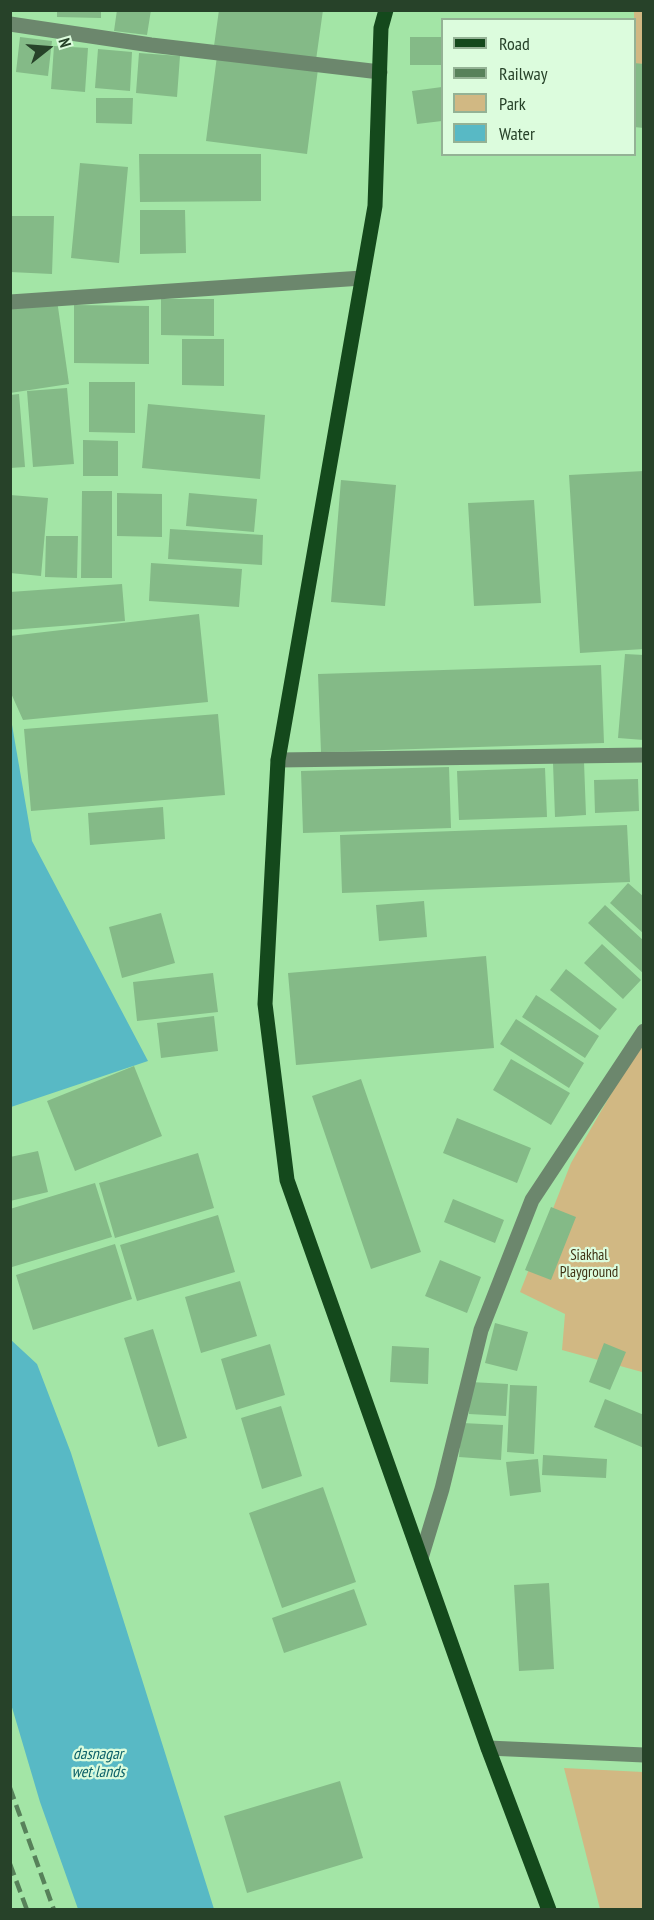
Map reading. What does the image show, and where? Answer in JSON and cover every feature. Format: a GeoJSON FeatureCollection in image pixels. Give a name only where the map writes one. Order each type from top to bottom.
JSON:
{"type":"FeatureCollection","features":[{"type":"Feature","properties":{"kind":"main road"},"geometry":{"type":"LineString","coordinates":[[386,10],[381,28],[375,206],[278,760],[266,1004],[287,1180],[549,1910]]}},
{"type":"Feature","properties":{"kind":"street"},"geometry":{"type":"LineString","coordinates":[[10,24],[151,45],[380,72]]}},
{"type":"Feature","properties":{"kind":"street"},"geometry":{"type":"LineString","coordinates":[[10,302],[362,278]]}},
{"type":"Feature","properties":{"kind":"street"},"geometry":{"type":"LineString","coordinates":[[278,760],[644,755]]}},
{"type":"Feature","properties":{"kind":"street"},"geometry":{"type":"LineString","coordinates":[[421,1558],[442,1489],[481,1330],[532,1200],[644,1031]]}},
{"type":"Feature","properties":{"kind":"street"},"geometry":{"type":"LineString","coordinates":[[489,1748],[644,1755]]}},
{"type":"Feature","properties":{"kind":"green space"},"geometry":{"type":"Polygon","coordinates":[[[634,11],[643,11],[643,70],[636,69],[636,18],[634,18],[634,11]]]}},
{"type":"Feature","properties":{"kind":"green space","name":"Siakhal Playground"},"geometry":{"type":"Polygon","coordinates":[[[643,1044],[642,1372],[562,1350],[565,1314],[520,1292],[571,1163],[633,1056],[643,1044]]]}},
{"type":"Feature","properties":{"kind":"green space"},"geometry":{"type":"Polygon","coordinates":[[[564,1768],[643,1772],[643,1909],[600,1909],[564,1768]]]}},
{"type":"Feature","properties":{"kind":"water"},"geometry":{"type":"Polygon","coordinates":[[[11,719],[32,841],[148,1061],[11,1107],[11,719]]]}},
{"type":"Feature","properties":{"kind":"water","name":"dasnagar wet lands"},"geometry":{"type":"Polygon","coordinates":[[[10,1339],[37,1364],[71,1453],[214,1909],[78,1909],[40,1802],[11,1704],[10,1339]]]}},
{"type":"Feature","properties":{"kind":"building"},"geometry":{"type":"Polygon","coordinates":[[[57,10],[101,10],[101,18],[57,17],[57,10]]]}},
{"type":"Feature","properties":{"kind":"building"},"geometry":{"type":"Polygon","coordinates":[[[117,10],[151,10],[147,35],[114,31],[117,10]]]}},
{"type":"Feature","properties":{"kind":"building"},"geometry":{"type":"Polygon","coordinates":[[[219,10],[323,10],[316,60],[214,46],[219,10]]]}},
{"type":"Feature","properties":{"kind":"building"},"geometry":{"type":"Polygon","coordinates":[[[20,37],[52,41],[48,76],[16,72],[20,37]]]}},
{"type":"Feature","properties":{"kind":"building"},"geometry":{"type":"Polygon","coordinates":[[[410,37],[441,37],[441,65],[410,65],[410,37]]]}},
{"type":"Feature","properties":{"kind":"building"},"geometry":{"type":"Polygon","coordinates":[[[54,46],[88,48],[85,92],[51,89],[54,46]]]}},
{"type":"Feature","properties":{"kind":"building"},"geometry":{"type":"Polygon","coordinates":[[[98,49],[132,52],[130,91],[95,88],[98,49]]]}},
{"type":"Feature","properties":{"kind":"building"},"geometry":{"type":"Polygon","coordinates":[[[139,53],[180,56],[177,97],[136,93],[139,53]]]}},
{"type":"Feature","properties":{"kind":"building"},"geometry":{"type":"Polygon","coordinates":[[[217,56],[318,69],[307,154],[206,141],[217,56]]]}},
{"type":"Feature","properties":{"kind":"building"},"geometry":{"type":"Polygon","coordinates":[[[636,63],[644,64],[644,128],[636,127],[636,63]]]}},
{"type":"Feature","properties":{"kind":"building"},"geometry":{"type":"Polygon","coordinates":[[[441,87],[441,121],[417,124],[412,91],[441,87]]]}},
{"type":"Feature","properties":{"kind":"building"},"geometry":{"type":"Polygon","coordinates":[[[96,98],[133,98],[132,124],[96,123],[96,98]]]}},
{"type":"Feature","properties":{"kind":"building"},"geometry":{"type":"Polygon","coordinates":[[[139,154],[261,154],[261,201],[140,202],[139,154]]]}},
{"type":"Feature","properties":{"kind":"building"},"geometry":{"type":"Polygon","coordinates":[[[80,163],[128,167],[119,263],[71,258],[80,163]]]}},
{"type":"Feature","properties":{"kind":"building"},"geometry":{"type":"Polygon","coordinates":[[[140,210],[185,210],[186,253],[140,254],[140,210]]]}},
{"type":"Feature","properties":{"kind":"building"},"geometry":{"type":"Polygon","coordinates":[[[11,216],[54,216],[52,274],[10,272],[11,216]]]}},
{"type":"Feature","properties":{"kind":"building"},"geometry":{"type":"Polygon","coordinates":[[[161,299],[214,299],[214,336],[161,335],[161,299]]]}},
{"type":"Feature","properties":{"kind":"building"},"geometry":{"type":"Polygon","coordinates":[[[57,300],[69,384],[10,393],[10,306],[57,300]]]}},
{"type":"Feature","properties":{"kind":"building"},"geometry":{"type":"Polygon","coordinates":[[[74,305],[149,306],[149,364],[74,363],[74,305]]]}},
{"type":"Feature","properties":{"kind":"building"},"geometry":{"type":"Polygon","coordinates":[[[182,339],[224,339],[224,386],[182,385],[182,339]]]}},
{"type":"Feature","properties":{"kind":"building"},"geometry":{"type":"Polygon","coordinates":[[[89,382],[135,382],[135,433],[89,432],[89,382]]]}},
{"type":"Feature","properties":{"kind":"building"},"geometry":{"type":"Polygon","coordinates":[[[67,388],[74,464],[33,467],[27,391],[67,388]]]}},
{"type":"Feature","properties":{"kind":"building"},"geometry":{"type":"Polygon","coordinates":[[[19,394],[25,467],[10,468],[10,395],[19,394]]]}},
{"type":"Feature","properties":{"kind":"building"},"geometry":{"type":"Polygon","coordinates":[[[148,404],[265,415],[260,479],[142,468],[148,404]]]}},
{"type":"Feature","properties":{"kind":"building"},"geometry":{"type":"Polygon","coordinates":[[[83,440],[118,441],[118,476],[83,476],[83,440]]]}},
{"type":"Feature","properties":{"kind":"building"},"geometry":{"type":"Polygon","coordinates":[[[644,471],[644,649],[580,653],[569,475],[644,471]]]}},
{"type":"Feature","properties":{"kind":"building"},"geometry":{"type":"Polygon","coordinates":[[[341,480],[396,485],[385,606],[331,602],[341,480]]]}},
{"type":"Feature","properties":{"kind":"building"},"geometry":{"type":"Polygon","coordinates":[[[82,491],[112,491],[112,578],[81,578],[82,491]]]}},
{"type":"Feature","properties":{"kind":"building"},"geometry":{"type":"Polygon","coordinates":[[[117,493],[162,494],[162,537],[117,536],[117,493]]]}},
{"type":"Feature","properties":{"kind":"building"},"geometry":{"type":"Polygon","coordinates":[[[189,493],[257,499],[254,532],[186,526],[189,493]]]}},
{"type":"Feature","properties":{"kind":"building"},"geometry":{"type":"Polygon","coordinates":[[[10,495],[48,498],[41,576],[10,573],[10,495]]]}},
{"type":"Feature","properties":{"kind":"building"},"geometry":{"type":"Polygon","coordinates":[[[534,500],[541,603],[474,606],[468,503],[534,500]]]}},
{"type":"Feature","properties":{"kind":"building"},"geometry":{"type":"Polygon","coordinates":[[[170,529],[263,535],[262,565],[168,559],[170,529]]]}},
{"type":"Feature","properties":{"kind":"building"},"geometry":{"type":"Polygon","coordinates":[[[46,536],[78,536],[77,578],[45,577],[46,536]]]}},
{"type":"Feature","properties":{"kind":"building"},"geometry":{"type":"Polygon","coordinates":[[[151,563],[242,569],[239,607],[149,601],[151,563]]]}},
{"type":"Feature","properties":{"kind":"building"},"geometry":{"type":"Polygon","coordinates":[[[122,584],[125,621],[10,630],[10,592],[122,584]]]}},
{"type":"Feature","properties":{"kind":"building"},"geometry":{"type":"Polygon","coordinates":[[[199,614],[208,702],[23,720],[10,691],[10,636],[199,614]]]}},
{"type":"Feature","properties":{"kind":"building"},"geometry":{"type":"Polygon","coordinates":[[[625,654],[644,655],[644,740],[618,738],[625,654]]]}},
{"type":"Feature","properties":{"kind":"building"},"geometry":{"type":"Polygon","coordinates":[[[601,665],[604,743],[321,752],[318,674],[601,665]]]}},
{"type":"Feature","properties":{"kind":"building"},"geometry":{"type":"Polygon","coordinates":[[[218,714],[225,795],[31,811],[24,729],[218,714]]]}},
{"type":"Feature","properties":{"kind":"building"},"geometry":{"type":"Polygon","coordinates":[[[584,762],[586,815],[555,817],[553,763],[584,762]]]}},
{"type":"Feature","properties":{"kind":"building"},"geometry":{"type":"Polygon","coordinates":[[[449,767],[451,828],[303,833],[301,771],[449,767]]]}},
{"type":"Feature","properties":{"kind":"building"},"geometry":{"type":"Polygon","coordinates":[[[545,768],[547,817],[459,820],[457,771],[545,768]]]}},
{"type":"Feature","properties":{"kind":"building"},"geometry":{"type":"Polygon","coordinates":[[[638,779],[639,811],[595,813],[594,780],[638,779]]]}},
{"type":"Feature","properties":{"kind":"building"},"geometry":{"type":"Polygon","coordinates":[[[163,807],[165,839],[90,845],[88,813],[163,807]]]}},
{"type":"Feature","properties":{"kind":"building"},"geometry":{"type":"Polygon","coordinates":[[[627,825],[630,882],[342,893],[340,835],[627,825]]]}},
{"type":"Feature","properties":{"kind":"building"},"geometry":{"type":"Polygon","coordinates":[[[628,883],[644,897],[644,934],[610,903],[628,883]]]}},
{"type":"Feature","properties":{"kind":"building"},"geometry":{"type":"Polygon","coordinates":[[[424,901],[427,937],[379,941],[376,905],[424,901]]]}},
{"type":"Feature","properties":{"kind":"building"},"geometry":{"type":"Polygon","coordinates":[[[605,905],[644,941],[644,974],[588,923],[605,905]]]}},
{"type":"Feature","properties":{"kind":"building"},"geometry":{"type":"Polygon","coordinates":[[[161,913],[175,963],[122,978],[109,927],[161,913]]]}},
{"type":"Feature","properties":{"kind":"building"},"geometry":{"type":"Polygon","coordinates":[[[602,944],[641,980],[623,999],[584,963],[602,944]]]}},
{"type":"Feature","properties":{"kind":"building"},"geometry":{"type":"Polygon","coordinates":[[[486,956],[494,1048],[296,1065],[288,973],[486,956]]]}},
{"type":"Feature","properties":{"kind":"building"},"geometry":{"type":"Polygon","coordinates":[[[566,969],[617,1009],[600,1030],[550,990],[566,969]]]}},
{"type":"Feature","properties":{"kind":"building"},"geometry":{"type":"Polygon","coordinates":[[[213,973],[218,1012],[137,1021],[133,982],[213,973]]]}},
{"type":"Feature","properties":{"kind":"building"},"geometry":{"type":"Polygon","coordinates":[[[536,995],[599,1036],[585,1058],[522,1017],[536,995]]]}},
{"type":"Feature","properties":{"kind":"building"},"geometry":{"type":"Polygon","coordinates":[[[214,1016],[218,1051],[161,1058],[157,1023],[214,1016]]]}},
{"type":"Feature","properties":{"kind":"building"},"geometry":{"type":"Polygon","coordinates":[[[516,1019],[584,1063],[569,1088],[500,1044],[516,1019]]]}},
{"type":"Feature","properties":{"kind":"building"},"geometry":{"type":"Polygon","coordinates":[[[511,1059],[570,1093],[551,1125],[493,1090],[511,1059]]]}},
{"type":"Feature","properties":{"kind":"building"},"geometry":{"type":"Polygon","coordinates":[[[134,1066],[162,1136],[75,1171],[47,1101],[134,1066]]]}},
{"type":"Feature","properties":{"kind":"building"},"geometry":{"type":"Polygon","coordinates":[[[361,1079],[421,1252],[371,1269],[312,1096],[361,1079]]]}},
{"type":"Feature","properties":{"kind":"building"},"geometry":{"type":"Polygon","coordinates":[[[457,1118],[531,1148],[517,1183],[443,1153],[457,1118]]]}},
{"type":"Feature","properties":{"kind":"building"},"geometry":{"type":"Polygon","coordinates":[[[38,1151],[48,1192],[10,1201],[10,1157],[38,1151]]]}},
{"type":"Feature","properties":{"kind":"building"},"geometry":{"type":"Polygon","coordinates":[[[198,1153],[214,1208],[115,1238],[99,1183],[198,1153]]]}},
{"type":"Feature","properties":{"kind":"building"},"geometry":{"type":"Polygon","coordinates":[[[95,1183],[112,1237],[12,1267],[10,1209],[95,1183]]]}},
{"type":"Feature","properties":{"kind":"building"},"geometry":{"type":"Polygon","coordinates":[[[453,1199],[504,1220],[495,1243],[444,1222],[453,1199]]]}},
{"type":"Feature","properties":{"kind":"building"},"geometry":{"type":"Polygon","coordinates":[[[551,1207],[576,1217],[551,1280],[525,1270],[551,1207]]]}},
{"type":"Feature","properties":{"kind":"building"},"geometry":{"type":"Polygon","coordinates":[[[218,1215],[235,1272],[137,1301],[120,1245],[218,1215]]]}},
{"type":"Feature","properties":{"kind":"building"},"geometry":{"type":"Polygon","coordinates":[[[115,1244],[132,1299],[33,1330],[16,1275],[115,1244]]]}},
{"type":"Feature","properties":{"kind":"building"},"geometry":{"type":"Polygon","coordinates":[[[440,1260],[481,1277],[467,1313],[425,1296],[440,1260]]]}},
{"type":"Feature","properties":{"kind":"building"},"geometry":{"type":"Polygon","coordinates":[[[240,1281],[257,1336],[201,1353],[185,1297],[240,1281]]]}},
{"type":"Feature","properties":{"kind":"building"},"geometry":{"type":"Polygon","coordinates":[[[495,1323],[528,1332],[517,1371],[485,1363],[495,1323]]]}},
{"type":"Feature","properties":{"kind":"building"},"geometry":{"type":"Polygon","coordinates":[[[153,1329],[187,1438],[158,1447],[124,1338],[153,1329]]]}},
{"type":"Feature","properties":{"kind":"building"},"geometry":{"type":"Polygon","coordinates":[[[604,1343],[626,1352],[610,1390],[589,1382],[604,1343]]]}},
{"type":"Feature","properties":{"kind":"building"},"geometry":{"type":"Polygon","coordinates":[[[270,1344],[285,1395],[236,1410],[221,1359],[270,1344]]]}},
{"type":"Feature","properties":{"kind":"building"},"geometry":{"type":"Polygon","coordinates":[[[392,1346],[429,1348],[428,1384],[390,1382],[392,1346]]]}},
{"type":"Feature","properties":{"kind":"building"},"geometry":{"type":"Polygon","coordinates":[[[470,1382],[508,1384],[506,1416],[469,1414],[470,1382]]]}},
{"type":"Feature","properties":{"kind":"building"},"geometry":{"type":"Polygon","coordinates":[[[510,1385],[537,1386],[534,1454],[507,1452],[510,1385]]]}},
{"type":"Feature","properties":{"kind":"building"},"geometry":{"type":"Polygon","coordinates":[[[605,1399],[644,1415],[644,1448],[594,1427],[605,1399]]]}},
{"type":"Feature","properties":{"kind":"building"},"geometry":{"type":"Polygon","coordinates":[[[281,1406],[302,1476],[262,1489],[241,1418],[281,1406]]]}},
{"type":"Feature","properties":{"kind":"building"},"geometry":{"type":"Polygon","coordinates":[[[462,1423],[503,1425],[501,1460],[459,1457],[462,1423]]]}},
{"type":"Feature","properties":{"kind":"building"},"geometry":{"type":"Polygon","coordinates":[[[543,1455],[607,1459],[606,1478],[542,1475],[543,1455]]]}},
{"type":"Feature","properties":{"kind":"building"},"geometry":{"type":"Polygon","coordinates":[[[538,1459],[541,1492],[510,1496],[506,1462],[538,1459]]]}},
{"type":"Feature","properties":{"kind":"building"},"geometry":{"type":"Polygon","coordinates":[[[323,1487],[356,1582],[282,1608],[249,1513],[323,1487]]]}},
{"type":"Feature","properties":{"kind":"building"},"geometry":{"type":"Polygon","coordinates":[[[549,1583],[554,1669],[519,1671],[514,1585],[549,1583]]]}},
{"type":"Feature","properties":{"kind":"building"},"geometry":{"type":"Polygon","coordinates":[[[354,1589],[367,1625],[284,1653],[272,1618],[354,1589]]]}},
{"type":"Feature","properties":{"kind":"building"},"geometry":{"type":"Polygon","coordinates":[[[340,1781],[363,1858],[247,1893],[224,1816],[340,1781]]]}},
{"type":"Feature","properties":{"kind":"railway"},"geometry":{"type":"LineString","coordinates":[[10,1788],[54,1910]]}},
{"type":"Feature","properties":{"kind":"railway"},"geometry":{"type":"LineString","coordinates":[[10,1864],[27,1910]]}}]}
